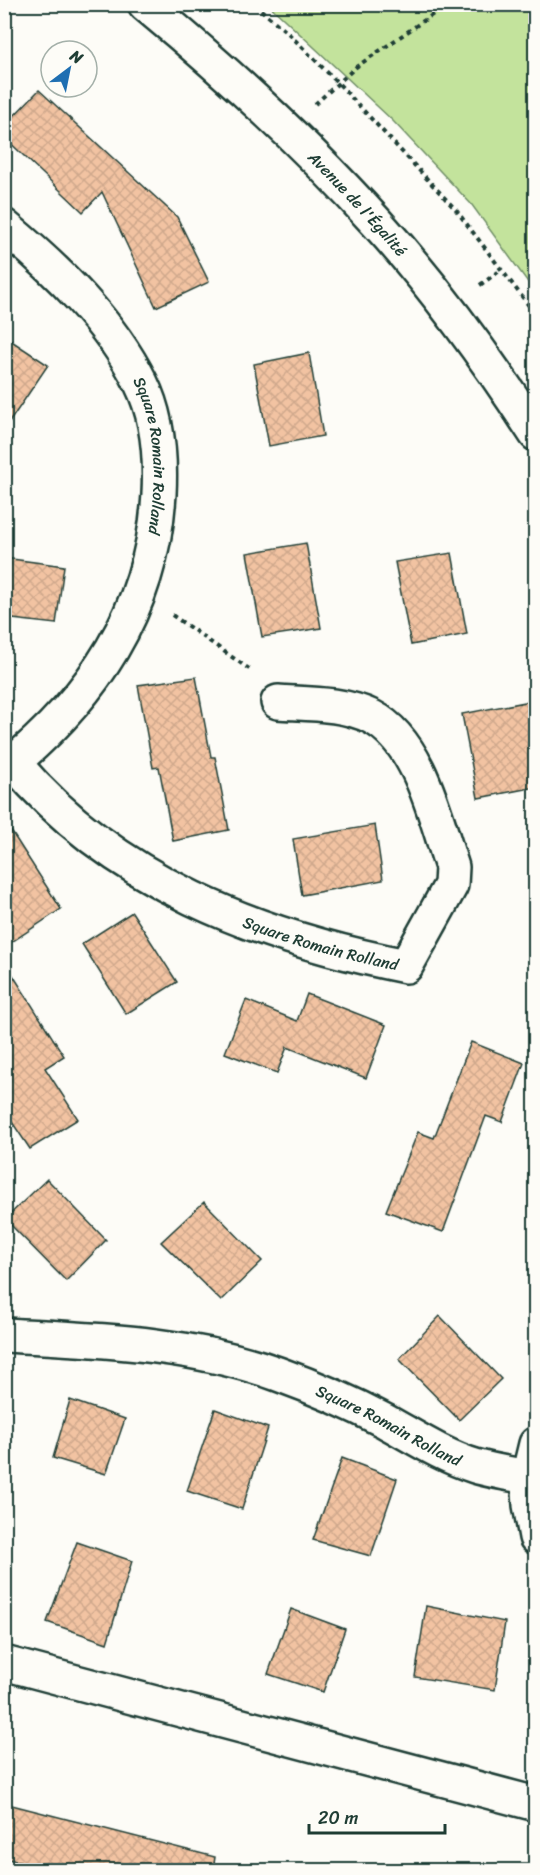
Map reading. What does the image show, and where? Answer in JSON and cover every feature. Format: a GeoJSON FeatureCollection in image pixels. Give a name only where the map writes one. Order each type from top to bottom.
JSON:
{"type":"FeatureCollection","features":[{"type":"Feature","properties":{"kind":"street","name":"Avenue de l'Égalité"},"geometry":{"type":"LineString","coordinates":[[146,4],[246,92],[376,222],[413,265],[495,372],[536,434]]}},
{"type":"Feature","properties":{"kind":"street","name":"Square Romain Rolland"},"geometry":{"type":"LineString","coordinates":[[4,226],[29,247],[81,299],[116,341],[142,385],[156,429],[160,453],[155,535],[140,593],[131,615],[118,640],[85,689],[48,732],[9,766],[77,826],[117,855],[184,895],[227,915],[286,936],[332,950],[406,966],[446,896],[453,876],[452,867],[414,760],[386,727],[372,717],[336,706],[288,703]]}},
{"type":"Feature","properties":{"kind":"street","name":"Square Romain Rolland"},"geometry":{"type":"LineString","coordinates":[[4,1335],[142,1343],[212,1354],[242,1362],[326,1393],[453,1457],[476,1466],[528,1477]]}},
{"type":"Feature","properties":{"kind":"street"},"geometry":{"type":"LineString","coordinates":[[536,1444],[528,1477],[536,1537]]}},
{"type":"Feature","properties":{"kind":"street"},"geometry":{"type":"LineString","coordinates":[[4,1664],[536,1804]]}},
{"type":"Feature","properties":{"kind":"path"},"geometry":{"type":"LineString","coordinates":[[254,4],[288,33],[338,83],[456,210],[536,315]]}},
{"type":"Feature","properties":{"kind":"path"},"geometry":{"type":"LineString","coordinates":[[286,131],[356,67],[448,4]]}},
{"type":"Feature","properties":{"kind":"path"},"geometry":{"type":"LineString","coordinates":[[140,593],[288,703]]}},
{"type":"Feature","properties":{"kind":"green space"},"geometry":{"type":"Polygon","coordinates":[[[269,5],[535,5],[535,292],[472,205],[392,120],[269,5]]]}},
{"type":"Feature","properties":{"kind":"building"},"geometry":{"type":"Polygon","coordinates":[[[39,90],[39,99],[49,99],[177,217],[209,282],[156,307],[102,192],[83,212],[4,137],[4,126],[39,90]]]}},
{"type":"Feature","properties":{"kind":"building"},"geometry":{"type":"Polygon","coordinates":[[[4,336],[48,365],[4,430],[4,336]]]}},
{"type":"Feature","properties":{"kind":"building"},"geometry":{"type":"Polygon","coordinates":[[[309,353],[323,436],[269,446],[254,364],[309,353]]]}},
{"type":"Feature","properties":{"kind":"building"},"geometry":{"type":"Polygon","coordinates":[[[306,543],[321,628],[262,637],[247,553],[306,543]]]}},
{"type":"Feature","properties":{"kind":"building"},"geometry":{"type":"Polygon","coordinates":[[[452,553],[467,634],[411,645],[395,562],[452,553]]]}},
{"type":"Feature","properties":{"kind":"building"},"geometry":{"type":"Polygon","coordinates":[[[4,558],[64,566],[56,624],[4,618],[4,558]]]}},
{"type":"Feature","properties":{"kind":"building"},"geometry":{"type":"Polygon","coordinates":[[[196,677],[211,757],[215,757],[229,830],[173,841],[159,767],[153,768],[138,685],[196,677]]]}},
{"type":"Feature","properties":{"kind":"building"},"geometry":{"type":"Polygon","coordinates":[[[536,700],[536,787],[478,798],[462,714],[536,700]]]}},
{"type":"Feature","properties":{"kind":"building"},"geometry":{"type":"Polygon","coordinates":[[[4,820],[61,909],[4,947],[4,820]]]}},
{"type":"Feature","properties":{"kind":"building"},"geometry":{"type":"Polygon","coordinates":[[[375,825],[383,880],[302,895],[293,839],[375,825]]]}},
{"type":"Feature","properties":{"kind":"building"},"geometry":{"type":"Polygon","coordinates":[[[132,912],[177,982],[126,1014],[82,944],[132,912]]]}},
{"type":"Feature","properties":{"kind":"building"},"geometry":{"type":"Polygon","coordinates":[[[4,961],[64,1056],[45,1068],[78,1119],[30,1149],[4,1110],[4,961]]]}},
{"type":"Feature","properties":{"kind":"building"},"geometry":{"type":"Polygon","coordinates":[[[307,994],[386,1025],[366,1078],[287,1047],[277,1073],[225,1053],[246,1000],[297,1021],[307,994]]]}},
{"type":"Feature","properties":{"kind":"building"},"geometry":{"type":"Polygon","coordinates":[[[471,1042],[524,1063],[502,1122],[486,1116],[443,1232],[386,1211],[418,1132],[434,1138],[471,1042]]]}},
{"type":"Feature","properties":{"kind":"building"},"geometry":{"type":"Polygon","coordinates":[[[47,1179],[106,1240],[66,1281],[5,1219],[47,1179]]]}},
{"type":"Feature","properties":{"kind":"building"},"geometry":{"type":"Polygon","coordinates":[[[204,1202],[262,1261],[221,1301],[161,1242],[204,1202]]]}},
{"type":"Feature","properties":{"kind":"building"},"geometry":{"type":"Polygon","coordinates":[[[440,1316],[501,1379],[459,1420],[399,1359],[440,1316]]]}},
{"type":"Feature","properties":{"kind":"building"},"geometry":{"type":"Polygon","coordinates":[[[70,1400],[125,1419],[106,1474],[53,1458],[70,1400]]]}},
{"type":"Feature","properties":{"kind":"building"},"geometry":{"type":"Polygon","coordinates":[[[215,1409],[268,1428],[242,1509],[187,1491],[215,1409]]]}},
{"type":"Feature","properties":{"kind":"building"},"geometry":{"type":"Polygon","coordinates":[[[342,1458],[397,1479],[371,1556],[313,1540],[342,1458]]]}},
{"type":"Feature","properties":{"kind":"building"},"geometry":{"type":"Polygon","coordinates":[[[77,1542],[132,1561],[107,1643],[47,1622],[77,1542]]]}},
{"type":"Feature","properties":{"kind":"building"},"geometry":{"type":"Polygon","coordinates":[[[426,1606],[505,1622],[495,1690],[415,1677],[426,1606]]]}},
{"type":"Feature","properties":{"kind":"building"},"geometry":{"type":"Polygon","coordinates":[[[291,1609],[345,1629],[323,1692],[268,1674],[291,1609]]]}},
{"type":"Feature","properties":{"kind":"building"},"geometry":{"type":"Polygon","coordinates":[[[4,1803],[215,1857],[213,1870],[53,1870],[4,1858],[4,1803]]]}}]}
